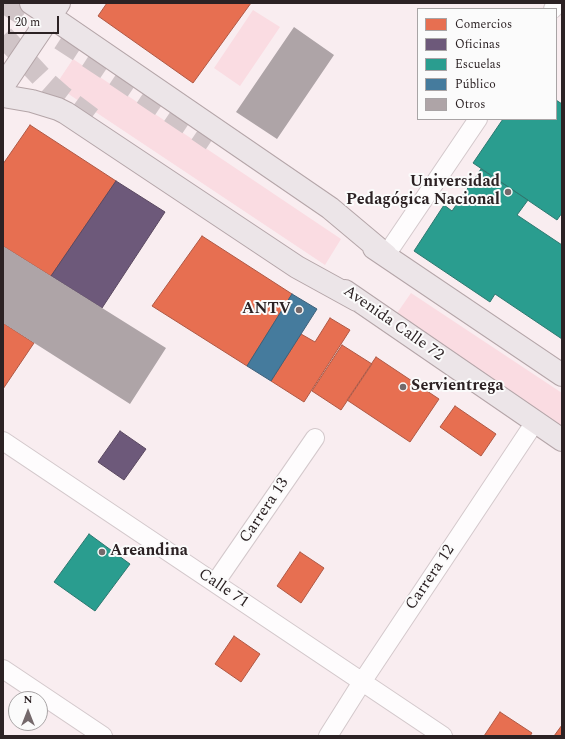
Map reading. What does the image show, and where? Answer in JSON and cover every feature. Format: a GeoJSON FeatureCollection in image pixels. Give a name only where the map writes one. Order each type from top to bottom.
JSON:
{"type":"FeatureCollection","features":[{"type":"Feature","properties":{"kind":"main road"},"geometry":{"type":"LineString","coordinates":[[31,3],[54,10],[330,208],[386,255]]}},
{"type":"Feature","properties":{"kind":"main road"},"geometry":{"type":"LineString","coordinates":[[3,86],[54,10]]}},
{"type":"Feature","properties":{"kind":"main road"},"geometry":{"type":"LineString","coordinates":[[3,96],[32,101],[58,108],[297,267],[357,300]]}},
{"type":"Feature","properties":{"kind":"main road"},"geometry":{"type":"LineString","coordinates":[[246,163],[386,255],[562,375]]}},
{"type":"Feature","properties":{"kind":"main road","name":"Avenida Calle 72"},"geometry":{"type":"LineString","coordinates":[[224,206],[298,256],[357,300],[562,440]]}},
{"type":"Feature","properties":{"kind":"street"},"geometry":{"type":"LineString","coordinates":[[386,255],[477,120]]}},
{"type":"Feature","properties":{"kind":"street","name":"Carrera 12"},"geometry":{"type":"LineString","coordinates":[[328,736],[362,682],[535,422]]}},
{"type":"Feature","properties":{"kind":"street","name":"Carrera 13"},"geometry":{"type":"LineString","coordinates":[[215,583],[315,438]]}},
{"type":"Feature","properties":{"kind":"street","name":"Calle 71"},"geometry":{"type":"LineString","coordinates":[[3,441],[443,736]]}},
{"type":"Feature","properties":{"kind":"street"},"geometry":{"type":"LineString","coordinates":[[3,669],[103,736]]}},
{"type":"Feature","properties":{"kind":"shaded area"},"geometry":{"type":"Polygon","coordinates":[[[253,10],[280,27],[240,86],[214,68],[253,10]]]}},
{"type":"Feature","properties":{"kind":"shaded area"},"geometry":{"type":"Polygon","coordinates":[[[73,59],[341,239],[325,265],[70,95],[57,83],[73,59]]]}},
{"type":"Feature","properties":{"kind":"shaded area"},"geometry":{"type":"Polygon","coordinates":[[[411,293],[562,393],[562,426],[395,316],[411,293]]]}},
{"type":"Feature","properties":{"kind":"building: Comercios"},"geometry":{"type":"Polygon","coordinates":[[[107,3],[251,3],[193,83],[98,16],[107,3]]]}},
{"type":"Feature","properties":{"kind":"building: Comercios"},"geometry":{"type":"Polygon","coordinates":[[[30,125],[116,181],[51,276],[3,246],[3,164],[30,125]]]}},
{"type":"Feature","properties":{"kind":"building: Comercios"},"geometry":{"type":"Polygon","coordinates":[[[202,236],[292,294],[247,366],[152,306],[202,236]]]}},
{"type":"Feature","properties":{"kind":"building: Comercios"},"geometry":{"type":"Polygon","coordinates":[[[330,318],[350,330],[304,402],[271,381],[301,334],[315,342],[330,318]]]}},
{"type":"Feature","properties":{"kind":"building: Comercios"},"geometry":{"type":"Polygon","coordinates":[[[3,323],[34,343],[3,389],[3,323]]]}},
{"type":"Feature","properties":{"kind":"building: Comercios"},"geometry":{"type":"Polygon","coordinates":[[[342,345],[372,364],[341,410],[312,391],[342,345]]]}},
{"type":"Feature","properties":{"kind":"building: Comercios"},"geometry":{"type":"Polygon","coordinates":[[[376,357],[439,399],[410,442],[347,400],[376,357]]]}},
{"type":"Feature","properties":{"kind":"building: Comercios"},"geometry":{"type":"Polygon","coordinates":[[[455,406],[496,434],[481,456],[440,427],[455,406]]]}},
{"type":"Feature","properties":{"kind":"building: Comercios"},"geometry":{"type":"Polygon","coordinates":[[[300,552],[324,568],[301,603],[277,586],[300,552]]]}},
{"type":"Feature","properties":{"kind":"building: Comercios"},"geometry":{"type":"Polygon","coordinates":[[[234,636],[260,654],[241,682],[215,664],[234,636]]]}},
{"type":"Feature","properties":{"kind":"building: Comercios"},"geometry":{"type":"Polygon","coordinates":[[[500,712],[532,733],[530,736],[484,736],[500,712]]]}},
{"type":"Feature","properties":{"kind":"building: Comercios"},"geometry":{"type":"Polygon","coordinates":[[[562,725],[562,736],[554,736],[562,725]]]}},
{"type":"Feature","properties":{"kind":"building: Oficinas"},"geometry":{"type":"Polygon","coordinates":[[[116,181],[165,212],[102,308],[51,276],[116,181]]]}},
{"type":"Feature","properties":{"kind":"building: Oficinas"},"geometry":{"type":"Polygon","coordinates":[[[120,431],[146,449],[124,480],[98,462],[120,431]]]}},
{"type":"Feature","properties":{"kind":"building: Escuelas"},"geometry":{"type":"Polygon","coordinates":[[[557,101],[562,104],[562,213],[557,220],[473,163],[502,120],[557,120],[557,101]]]}},
{"type":"Feature","properties":{"kind":"building: Escuelas"},"geometry":{"type":"Polygon","coordinates":[[[481,169],[528,200],[517,215],[562,245],[562,339],[495,294],[490,302],[414,251],[444,205],[452,211],[481,169]]]}},
{"type":"Feature","properties":{"kind":"building: Escuelas"},"geometry":{"type":"Polygon","coordinates":[[[89,534],[130,564],[95,611],[54,582],[89,534]]]}},
{"type":"Feature","properties":{"kind":"building: Público"},"geometry":{"type":"Polygon","coordinates":[[[292,294],[317,309],[271,381],[247,366],[292,294]]]}},
{"type":"Feature","properties":{"kind":"building: Otros"},"geometry":{"type":"Polygon","coordinates":[[[294,27],[334,55],[277,139],[236,112],[294,27]]]}},
{"type":"Feature","properties":{"kind":"building: Otros"},"geometry":{"type":"Polygon","coordinates":[[[3,246],[166,348],[130,404],[3,323],[3,246]]]}},
{"type":"Feature","properties":{"kind":"tunnel"},"geometry":{"type":"LineString","coordinates":[[5,3],[212,140]]}},
{"type":"Feature","properties":{"kind":"tunnel"},"geometry":{"type":"LineString","coordinates":[[3,36],[45,81],[94,120]]}},
{"type":"Feature","properties":{"kind":"place","name":"Universidad Pedagógica Nacional"},"geometry":{"type":"Point","coordinates":[508,192]}},
{"type":"Feature","properties":{"kind":"place","name":"ANTV"},"geometry":{"type":"Point","coordinates":[299,310]}},
{"type":"Feature","properties":{"kind":"place","name":"Servientrega"},"geometry":{"type":"Point","coordinates":[403,387]}},
{"type":"Feature","properties":{"kind":"place","name":"Areandina"},"geometry":{"type":"Point","coordinates":[102,552]}}]}
